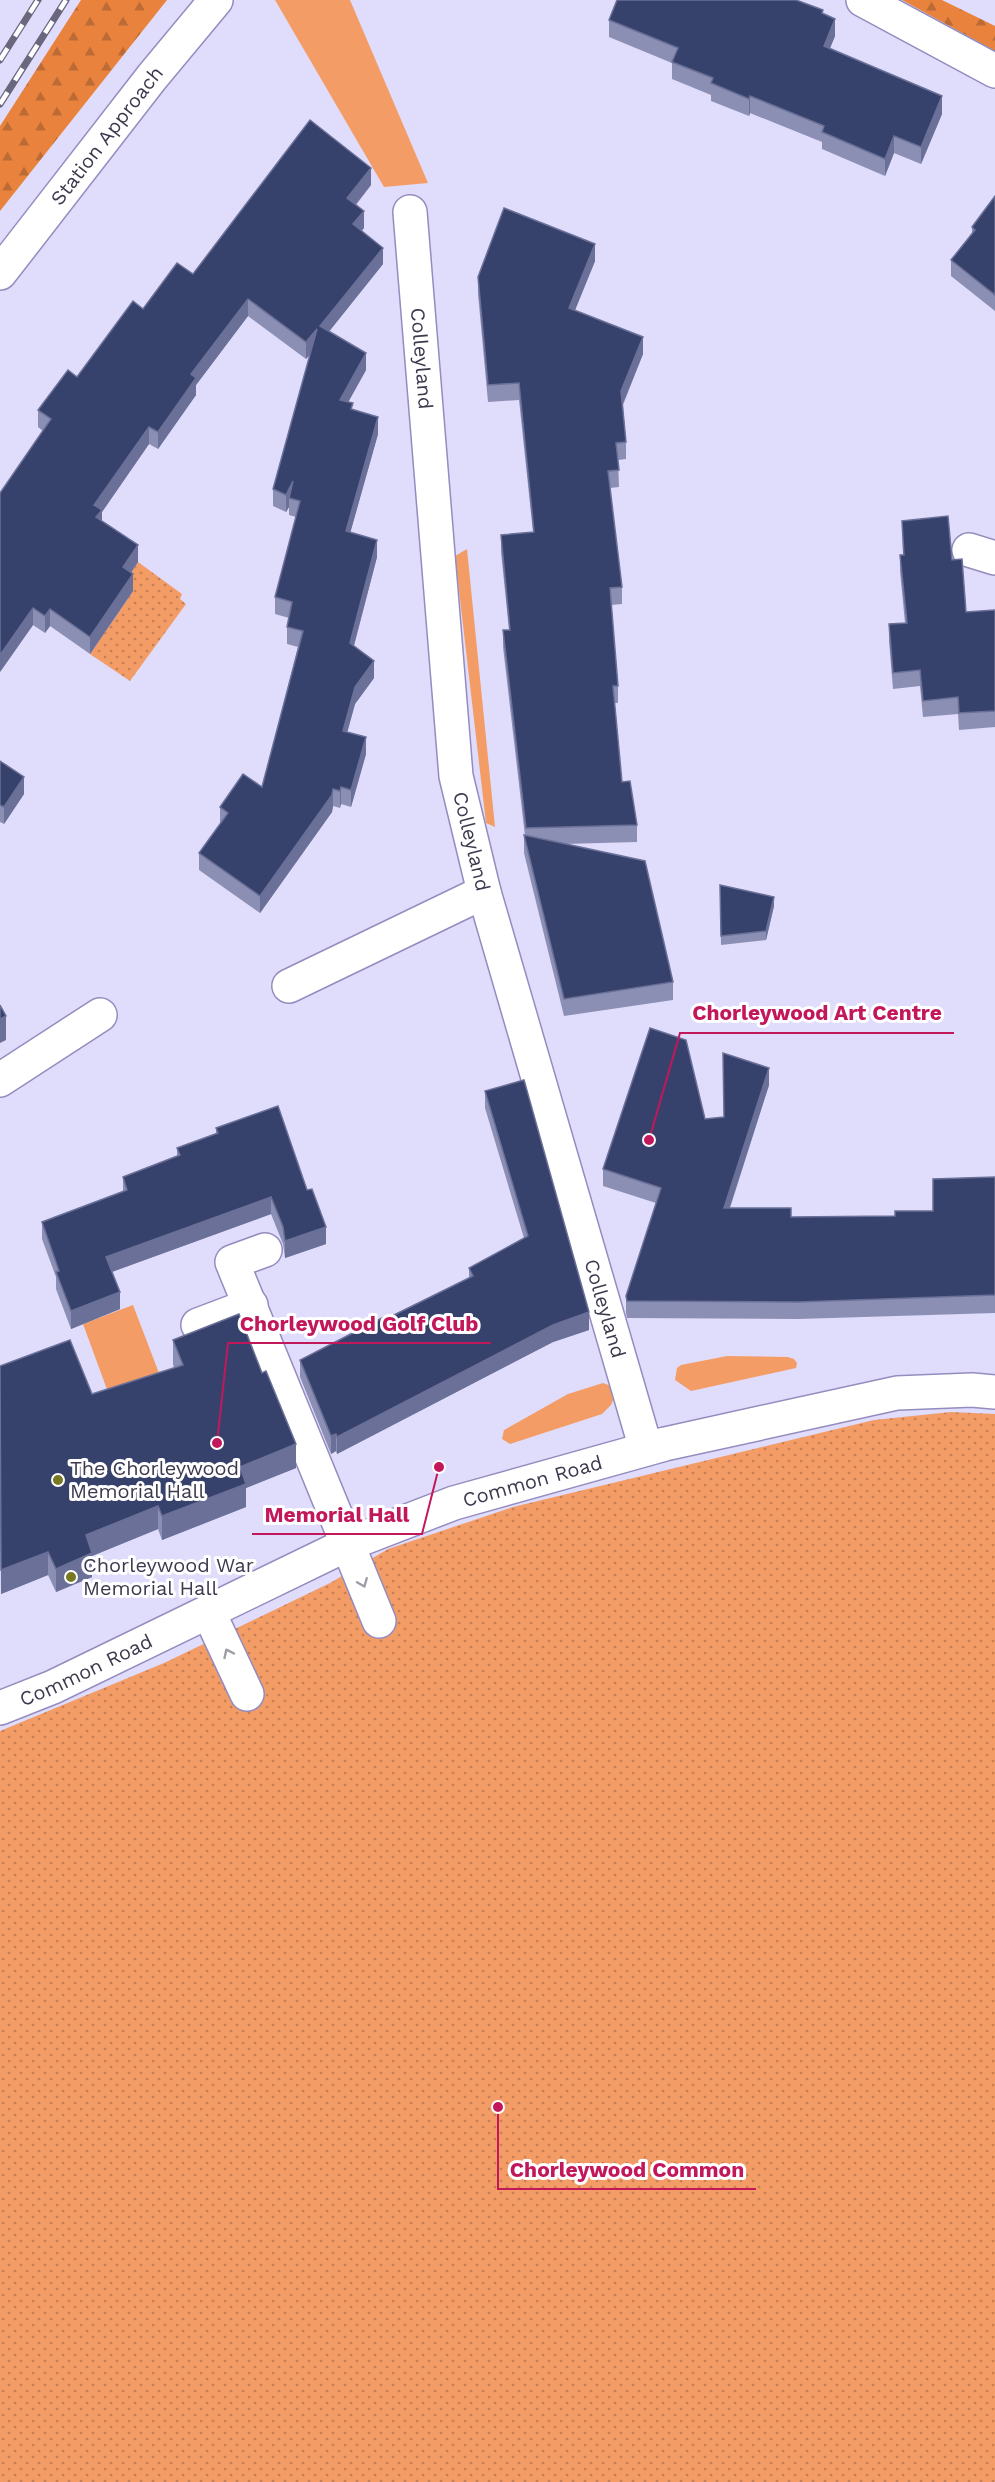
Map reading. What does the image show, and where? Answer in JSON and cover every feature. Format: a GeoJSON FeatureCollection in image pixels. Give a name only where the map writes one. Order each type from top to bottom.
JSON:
{"type":"FeatureCollection","features":[{"type":"Feature","properties":{"kind":"street","name":"Station Approach"},"geometry":{"type":"LineString","coordinates":[[0,273],[152,77],[216,0]]}},
{"type":"Feature","properties":{"kind":"street"},"geometry":{"type":"LineString","coordinates":[[863,0],[995,71]]}},
{"type":"Feature","properties":{"kind":"street","name":"Colleyland"},"geometry":{"type":"LineString","coordinates":[[410,212],[456,776],[484,892],[646,1449]]}},
{"type":"Feature","properties":{"kind":"street"},"geometry":{"type":"LineString","coordinates":[[289,986],[484,892]]}},
{"type":"Feature","properties":{"kind":"street"},"geometry":{"type":"LineString","coordinates":[[0,1080],[100,1015]]}},
{"type":"Feature","properties":{"kind":"street"},"geometry":{"type":"LineString","coordinates":[[265,1250],[232,1262],[378,1621]]}},
{"type":"Feature","properties":{"kind":"street"},"geometry":{"type":"LineString","coordinates":[[198,1325],[251,1305]]}},
{"type":"Feature","properties":{"kind":"street","name":"Common Road"},"geometry":{"type":"LineString","coordinates":[[0,1708],[53,1687],[348,1544],[454,1503],[646,1449],[897,1393],[972,1390],[995,1392]]}},
{"type":"Feature","properties":{"kind":"street"},"geometry":{"type":"LineString","coordinates":[[209,1613],[247,1694]]}},
{"type":"Feature","properties":{"kind":"shaded area"},"geometry":{"type":"Polygon","coordinates":[[[275,0],[350,0],[428,183],[384,187],[275,0]]]}},
{"type":"Feature","properties":{"kind":"shaded area"},"geometry":{"type":"Polygon","coordinates":[[[467,549],[495,827],[486,823],[455,556],[467,549]]]}},
{"type":"Feature","properties":{"kind":"shaded area"},"geometry":{"type":"Polygon","coordinates":[[[138,562],[182,594],[180,599],[186,604],[130,681],[90,654],[133,591],[123,584],[138,562]]]}},
{"type":"Feature","properties":{"kind":"shaded area"},"geometry":{"type":"Polygon","coordinates":[[[133,1305],[167,1394],[116,1414],[83,1324],[133,1305]]]}},
{"type":"Feature","properties":{"kind":"shaded area"},"geometry":{"type":"Polygon","coordinates":[[[727,1356],[788,1357],[797,1363],[796,1368],[691,1391],[675,1380],[677,1368],[681,1365],[727,1356]]]}},
{"type":"Feature","properties":{"kind":"shaded area"},"geometry":{"type":"Polygon","coordinates":[[[603,1383],[611,1386],[615,1395],[611,1405],[602,1414],[510,1444],[502,1439],[504,1430],[568,1394],[603,1383]]]}},
{"type":"Feature","properties":{"kind":"shaded area"},"geometry":{"type":"Polygon","coordinates":[[[951,1412],[995,1414],[995,2482],[0,2482],[0,1731],[164,1663],[330,1583],[388,1549],[513,1507],[874,1420],[951,1412]]]}},
{"type":"Feature","properties":{"kind":"green space"},"geometry":{"type":"Polygon","coordinates":[[[81,0],[167,0],[0,211],[0,126],[81,0]]]}},
{"type":"Feature","properties":{"kind":"green space"},"geometry":{"type":"Polygon","coordinates":[[[902,0],[942,0],[995,26],[995,51],[902,0]]]}},
{"type":"Feature","properties":{"kind":"building"},"geometry":{"type":"Polygon","coordinates":[[[617,0],[796,0],[823,10],[822,13],[835,19],[824,46],[942,96],[921,147],[894,136],[885,159],[822,132],[824,126],[711,83],[713,78],[672,62],[678,48],[609,20],[617,0]]]}},
{"type":"Feature","properties":{"kind":"building"},"geometry":{"type":"Polygon","coordinates":[[[310,120],[371,168],[347,198],[364,211],[353,224],[383,248],[320,326],[366,353],[340,400],[353,403],[351,409],[378,417],[346,531],[377,540],[350,643],[374,661],[355,687],[343,731],[366,737],[351,790],[341,787],[340,791],[333,789],[332,795],[260,896],[199,853],[228,813],[220,807],[243,774],[262,787],[303,631],[287,627],[292,602],[275,597],[300,501],[289,498],[293,481],[286,495],[273,489],[317,329],[306,342],[248,299],[191,374],[196,378],[158,432],[149,427],[94,505],[102,510],[96,517],[138,545],[123,567],[133,574],[90,637],[50,609],[45,616],[33,608],[0,655],[0,493],[51,419],[38,410],[68,370],[77,377],[133,301],[143,309],[177,263],[193,274],[310,120]]]}},
{"type":"Feature","properties":{"kind":"building"},"geometry":{"type":"Polygon","coordinates":[[[995,196],[995,295],[951,260],[975,230],[972,227],[995,196]]]}},
{"type":"Feature","properties":{"kind":"building"},"geometry":{"type":"Polygon","coordinates":[[[504,208],[595,244],[569,308],[643,337],[621,391],[626,442],[616,443],[619,470],[608,471],[622,587],[610,588],[618,686],[613,686],[622,782],[630,781],[637,825],[526,828],[503,630],[510,630],[501,535],[534,532],[519,383],[488,385],[478,277],[504,208]]]}},
{"type":"Feature","properties":{"kind":"building"},"geometry":{"type":"Polygon","coordinates":[[[948,516],[952,560],[962,559],[966,612],[995,610],[995,711],[959,713],[958,697],[923,701],[920,670],[893,673],[889,624],[907,623],[900,555],[904,555],[902,521],[948,516]]]}},
{"type":"Feature","properties":{"kind":"building"},"geometry":{"type":"Polygon","coordinates":[[[0,761],[24,777],[4,807],[0,805],[0,761]]]}},
{"type":"Feature","properties":{"kind":"building"},"geometry":{"type":"Polygon","coordinates":[[[524,835],[645,861],[673,982],[564,999],[524,835]]]}},
{"type":"Feature","properties":{"kind":"building"},"geometry":{"type":"Polygon","coordinates":[[[720,885],[774,897],[766,931],[721,936],[720,885]]]}},
{"type":"Feature","properties":{"kind":"building"},"geometry":{"type":"Polygon","coordinates":[[[0,1005],[6,1016],[0,1019],[0,1005]]]}},
{"type":"Feature","properties":{"kind":"building"},"geometry":{"type":"Polygon","coordinates":[[[650,1028],[686,1040],[705,1119],[724,1117],[723,1053],[769,1068],[724,1208],[791,1208],[791,1217],[895,1216],[895,1211],[933,1211],[933,1179],[995,1177],[995,1295],[798,1302],[627,1301],[626,1296],[661,1188],[603,1169],[650,1028]]]}},
{"type":"Feature","properties":{"kind":"building"},"geometry":{"type":"Polygon","coordinates":[[[524,1080],[589,1312],[553,1325],[337,1437],[336,1434],[331,1436],[300,1360],[384,1317],[386,1319],[473,1276],[469,1268],[528,1236],[485,1091],[524,1080]]]}},
{"type":"Feature","properties":{"kind":"building"},"geometry":{"type":"Polygon","coordinates":[[[278,1106],[307,1190],[312,1189],[326,1227],[285,1241],[283,1227],[271,1197],[106,1257],[120,1292],[71,1311],[56,1272],[59,1271],[42,1222],[127,1190],[123,1177],[180,1155],[177,1148],[218,1133],[216,1128],[278,1106]]]}},
{"type":"Feature","properties":{"kind":"building"},"geometry":{"type":"Polygon","coordinates":[[[239,1314],[262,1373],[266,1371],[296,1444],[240,1467],[246,1484],[162,1516],[158,1506],[86,1535],[92,1553],[56,1569],[48,1552],[1,1570],[0,1366],[70,1340],[92,1394],[183,1365],[173,1340],[239,1314]]]}},
{"type":"Feature","properties":{"kind":"railway"},"geometry":{"type":"LineString","coordinates":[[0,60],[38,0]]}},
{"type":"Feature","properties":{"kind":"railway"},"geometry":{"type":"LineString","coordinates":[[0,104],[66,0]]}},
{"type":"Feature","properties":{"kind":"place","name":"Chorleywood Art Centre"},"geometry":{"type":"Point","coordinates":[649,1140]}},
{"type":"Feature","properties":{"kind":"place","name":"Chorleywood Golf Club"},"geometry":{"type":"Point","coordinates":[217,1443]}},
{"type":"Feature","properties":{"kind":"place","name":"Memorial Hall"},"geometry":{"type":"Point","coordinates":[439,1467]}},
{"type":"Feature","properties":{"kind":"place","name":"The Chorleywood Memorial Hall"},"geometry":{"type":"Point","coordinates":[58,1480]}},
{"type":"Feature","properties":{"kind":"place","name":"Chorleywood War Memorial Hall"},"geometry":{"type":"Point","coordinates":[71,1577]}},
{"type":"Feature","properties":{"kind":"place","name":"Chorleywood Common"},"geometry":{"type":"Point","coordinates":[498,2107]}}]}
